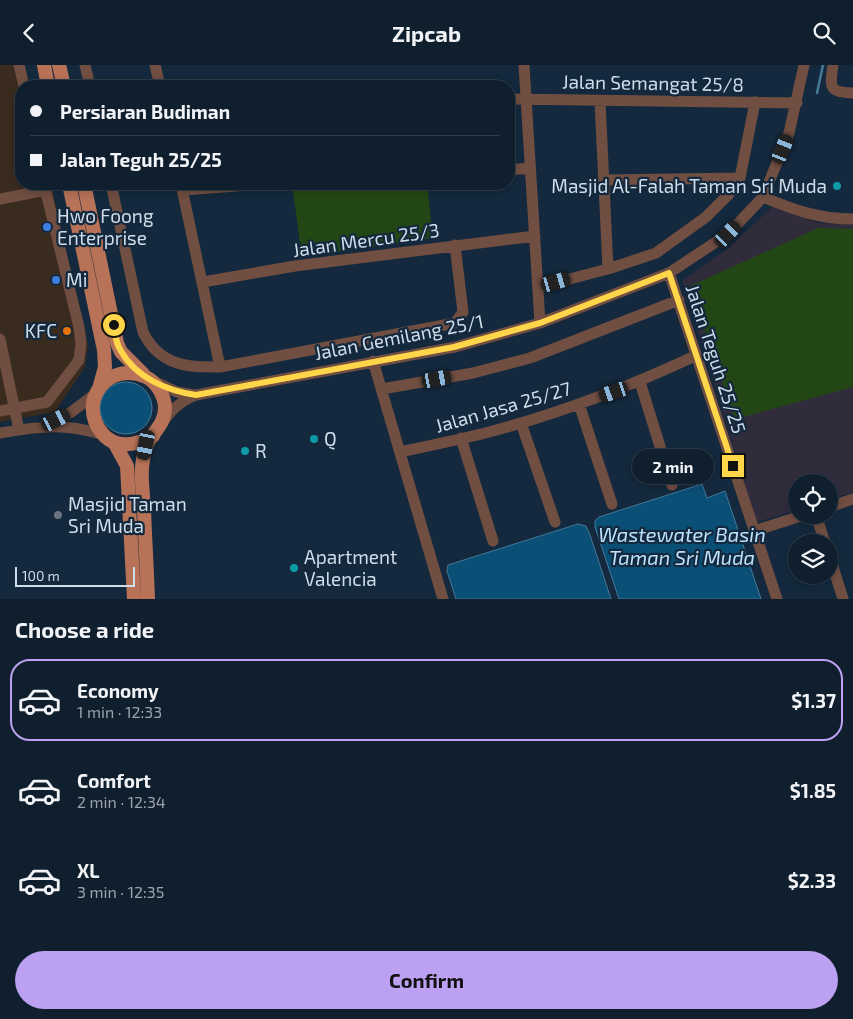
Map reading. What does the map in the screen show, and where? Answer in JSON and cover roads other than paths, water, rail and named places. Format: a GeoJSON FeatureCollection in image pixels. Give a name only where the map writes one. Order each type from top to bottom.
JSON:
{"type":"FeatureCollection","features":[{"type":"Feature","properties":{"kind":"main road"},"geometry":{"type":"LineString","coordinates":[[44,65],[47,80]]}},
{"type":"Feature","properties":{"kind":"main road"},"geometry":{"type":"LineString","coordinates":[[59,65],[63,80]]}},
{"type":"Feature","properties":{"kind":"main road"},"geometry":{"type":"LineString","coordinates":[[70,190],[104,350],[105,367],[92,410],[95,424],[109,439],[127,466],[134,599]]}},
{"type":"Feature","properties":{"kind":"main road"},"geometry":{"type":"LineString","coordinates":[[85,190],[117,343],[121,352],[161,393],[165,408],[162,424],[146,445],[142,468],[148,599]]}},
{"type":"Feature","properties":{"kind":"main road"},"geometry":{"type":"LineString","coordinates":[[97,390],[114,375],[130,372],[149,379]]}},
{"type":"Feature","properties":{"kind":"main road"},"geometry":{"type":"LineString","coordinates":[[109,439],[128,445],[141,443],[153,435]]}},
{"type":"Feature","properties":{"kind":"street"},"geometry":{"type":"LineString","coordinates":[[19,65],[23,80]]}},
{"type":"Feature","properties":{"kind":"street"},"geometry":{"type":"LineString","coordinates":[[85,65],[89,80]]}},
{"type":"Feature","properties":{"kind":"street"},"geometry":{"type":"LineString","coordinates":[[155,65],[159,80]]}},
{"type":"Feature","properties":{"kind":"street"},"geometry":{"type":"LineString","coordinates":[[524,65],[540,323]]}},
{"type":"Feature","properties":{"kind":"street","name":"Jalan Gemilang 25/1"},"geometry":{"type":"LineString","coordinates":[[162,424],[171,410],[184,400],[196,395],[454,347],[540,323],[669,273],[728,234],[763,197],[790,133],[804,65]]}},
{"type":"Feature","properties":{"kind":"street"},"geometry":{"type":"LineString","coordinates":[[834,65],[831,83],[833,89],[838,92],[853,93]]}},
{"type":"Feature","properties":{"kind":"street","name":"Jalan Semangat 25/8"},"geometry":{"type":"LineString","coordinates":[[515,99],[797,103]]}},
{"type":"Feature","properties":{"kind":"street"},"geometry":{"type":"LineString","coordinates":[[600,101],[608,269]]}},
{"type":"Feature","properties":{"kind":"street"},"geometry":{"type":"LineString","coordinates":[[539,287],[608,269],[656,253],[706,217],[729,194],[740,178],[755,102]]}},
{"type":"Feature","properties":{"kind":"street"},"geometry":{"type":"LineString","coordinates":[[515,169],[530,168]]}},
{"type":"Feature","properties":{"kind":"street"},"geometry":{"type":"LineString","coordinates":[[604,180],[740,178]]}},
{"type":"Feature","properties":{"kind":"street"},"geometry":{"type":"LineString","coordinates":[[0,199],[34,190]]}},
{"type":"Feature","properties":{"kind":"street"},"geometry":{"type":"LineString","coordinates":[[0,411],[47,402],[79,360],[81,343],[79,327],[46,190]]}},
{"type":"Feature","properties":{"kind":"street"},"geometry":{"type":"LineString","coordinates":[[112,190],[143,332],[149,343],[167,359],[191,368],[220,367],[455,323],[464,312],[455,245]]}},
{"type":"Feature","properties":{"kind":"street"},"geometry":{"type":"LineString","coordinates":[[183,190],[220,367]]}},
{"type":"Feature","properties":{"kind":"street"},"geometry":{"type":"LineString","coordinates":[[763,197],[797,211],[828,219],[853,219]]}},
{"type":"Feature","properties":{"kind":"street","name":"Jalan Mercu 25/3"},"geometry":{"type":"LineString","coordinates":[[203,282],[295,267],[535,236]]}},
{"type":"Feature","properties":{"kind":"street","name":"Jalan Teguh 25/25"},"geometry":{"type":"LineString","coordinates":[[669,273],[777,599]]}},
{"type":"Feature","properties":{"kind":"street"},"geometry":{"type":"LineString","coordinates":[[382,389],[473,373],[530,358],[678,300]]}},
{"type":"Feature","properties":{"kind":"street"},"geometry":{"type":"LineString","coordinates":[[0,339],[19,429]]}},
{"type":"Feature","properties":{"kind":"street","name":"Jalan Jasa 25/27"},"geometry":{"type":"LineString","coordinates":[[400,452],[521,423],[579,404],[640,382],[696,355]]}},
{"type":"Feature","properties":{"kind":"street"},"geometry":{"type":"LineString","coordinates":[[373,361],[443,599]]}},
{"type":"Feature","properties":{"kind":"street","name":"Jalan Gemilang 25/1"},"geometry":{"type":"LineString","coordinates":[[149,379],[177,392],[196,395]]}},
{"type":"Feature","properties":{"kind":"street"},"geometry":{"type":"LineString","coordinates":[[640,382],[672,485]]}},
{"type":"Feature","properties":{"kind":"street"},"geometry":{"type":"LineString","coordinates":[[35,427],[70,413],[97,390]]}},
{"type":"Feature","properties":{"kind":"street"},"geometry":{"type":"LineString","coordinates":[[579,404],[612,504]]}},
{"type":"Feature","properties":{"kind":"street"},"geometry":{"type":"LineString","coordinates":[[521,423],[554,522]]}},
{"type":"Feature","properties":{"kind":"street"},"geometry":{"type":"LineString","coordinates":[[0,433],[35,427],[67,426],[109,439]]}},
{"type":"Feature","properties":{"kind":"street"},"geometry":{"type":"LineString","coordinates":[[461,438],[493,541]]}},
{"type":"Feature","properties":{"kind":"street"},"geometry":{"type":"LineString","coordinates":[[838,504],[853,499]]}},
{"type":"Feature","properties":{"kind":"street"},"geometry":{"type":"LineString","coordinates":[[754,531],[788,520]]}},
{"type":"Feature","properties":{"kind":"street"},"geometry":{"type":"LineString","coordinates":[[838,583],[843,599]]}},
{"type":"Feature","properties":{"kind":"water"},"geometry":{"type":"Polygon","coordinates":[[[121,382],[131,382],[145,389],[152,403],[152,413],[145,427],[131,434],[121,434],[111,430],[104,423],[100,413],[100,403],[104,393],[111,386],[121,382]]]}},
{"type":"Feature","properties":{"kind":"water","name":"Wastewater Basin Taman Sri Muda"},"geometry":{"type":"Polygon","coordinates":[[[702,484],[707,498],[725,491],[761,599],[619,599],[595,527],[595,521],[599,517],[702,484]]]}},
{"type":"Feature","properties":{"kind":"water","name":"Wastewater Basin Taman Sri Muda"},"geometry":{"type":"Polygon","coordinates":[[[578,524],[586,526],[590,535],[611,599],[456,599],[447,571],[448,565],[578,524]]]}},
{"type":"Feature","properties":{"kind":"waterway"},"geometry":{"type":"LineString","coordinates":[[817,93],[823,65]]}},
{"type":"Feature","properties":{"kind":"place","name":"Masjid Al-Falah Taman Sri Muda"},"geometry":{"type":"Point","coordinates":[837,186]}},
{"type":"Feature","properties":{"kind":"place","name":"Hwo Foong Enterprise"},"geometry":{"type":"Point","coordinates":[47,227]}},
{"type":"Feature","properties":{"kind":"place","name":"Mi"},"geometry":{"type":"Point","coordinates":[56,280]}},
{"type":"Feature","properties":{"kind":"place","name":"KFC"},"geometry":{"type":"Point","coordinates":[67,331]}},
{"type":"Feature","properties":{"kind":"place","name":"Q"},"geometry":{"type":"Point","coordinates":[314,439]}},
{"type":"Feature","properties":{"kind":"place","name":"R"},"geometry":{"type":"Point","coordinates":[245,451]}},
{"type":"Feature","properties":{"kind":"place","name":"Masjid Taman Sri Muda"},"geometry":{"type":"Point","coordinates":[58,515]}},
{"type":"Feature","properties":{"kind":"place","name":"Apartment Valencia"},"geometry":{"type":"Point","coordinates":[294,568]}}]}
